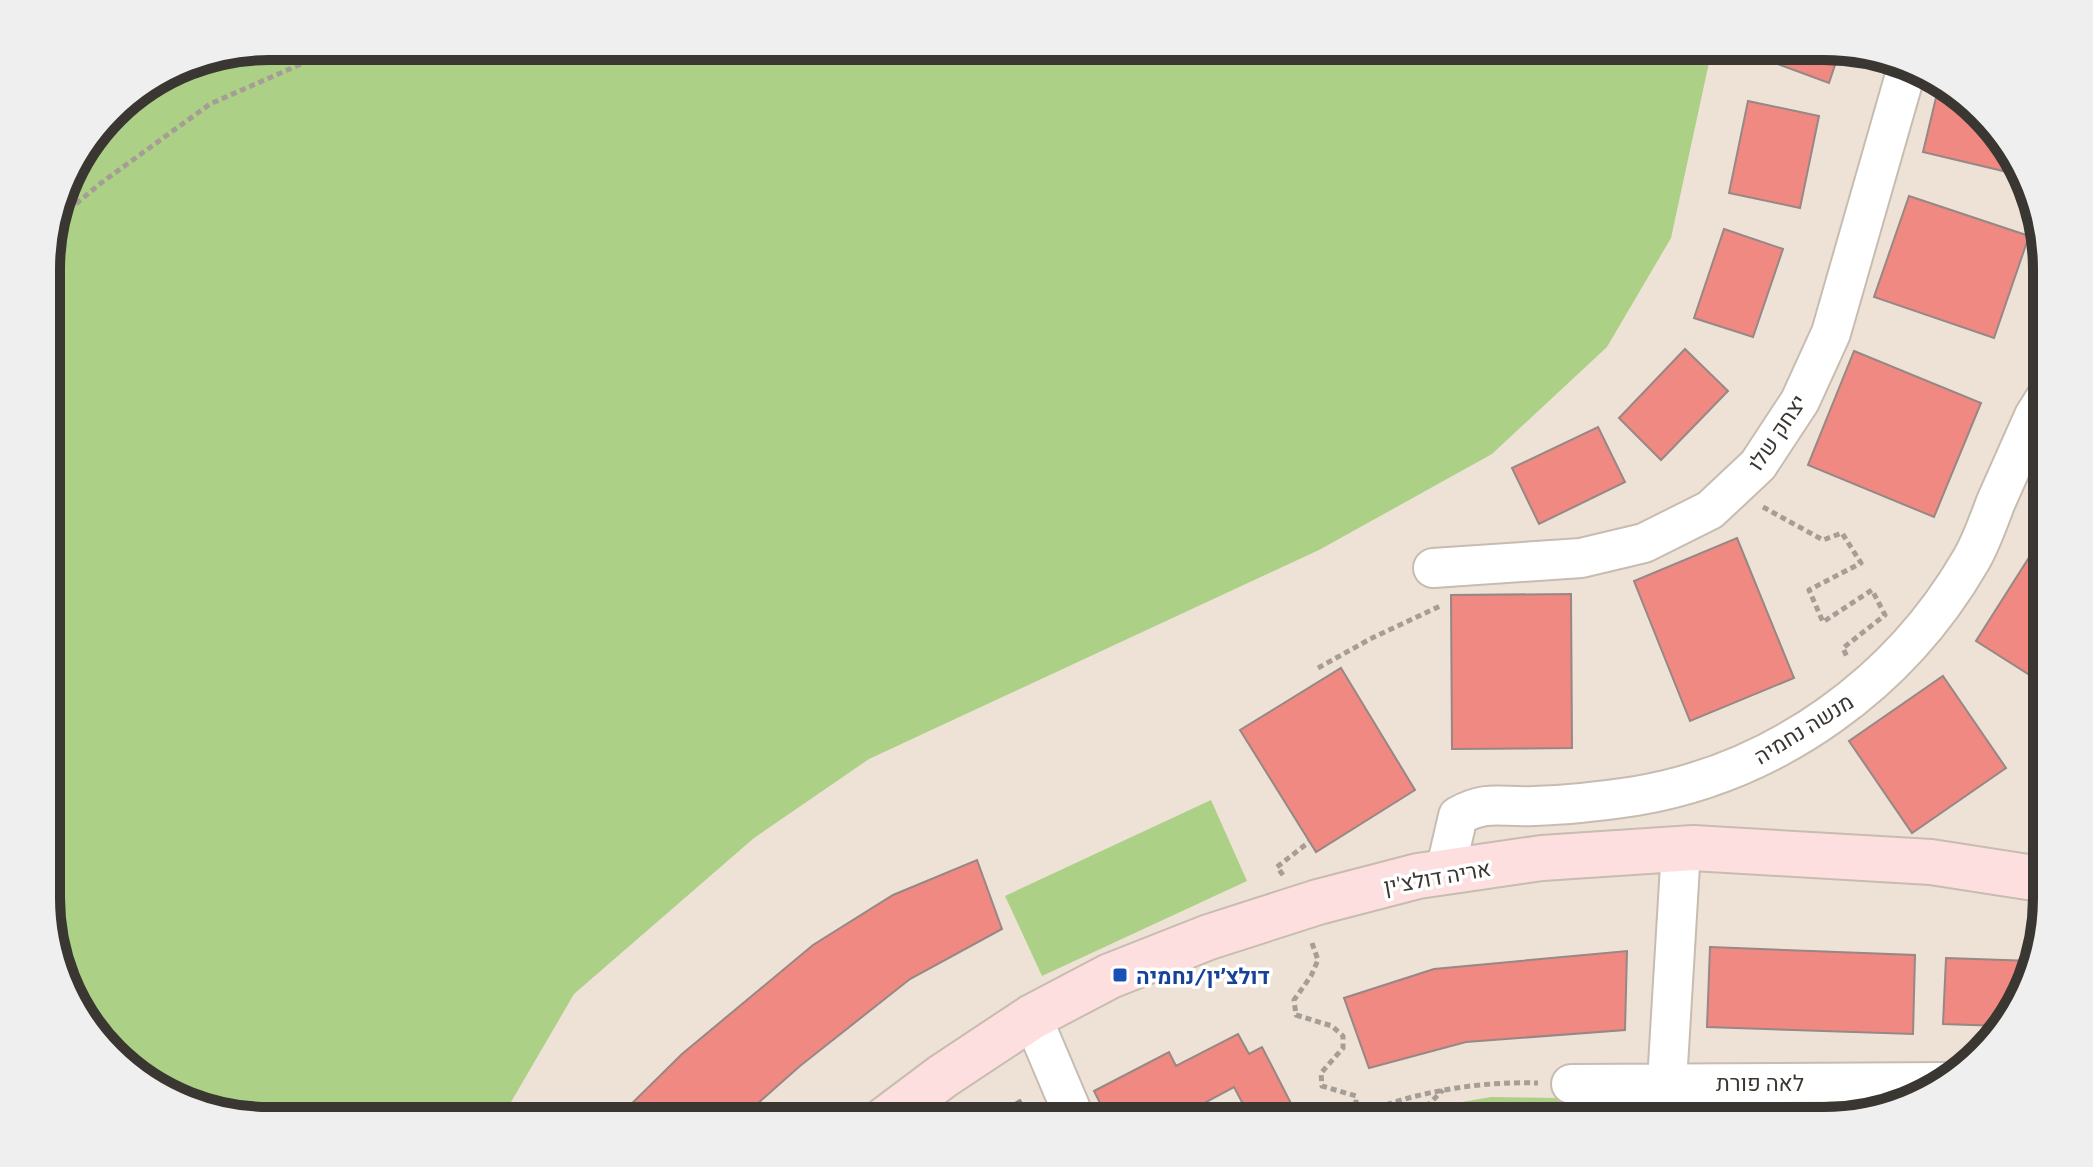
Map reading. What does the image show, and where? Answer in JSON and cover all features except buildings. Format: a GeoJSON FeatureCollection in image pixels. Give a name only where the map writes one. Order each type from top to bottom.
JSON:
{"type":"FeatureCollection","features":[{"type":"Feature","properties":{"kind":"street","name":"יצחק שלו"},"geometry":{"type":"LineString","coordinates":[[1433,568],[1581,558],[1644,543],[1710,510],[1758,465],[1800,401],[1831,333],[1905,76]]}},
{"type":"Feature","properties":{"kind":"street","name":"מנשה נחמיה"},"geometry":{"type":"LineString","coordinates":[[1445,872],[1458,816],[1477,805],[1533,807],[1608,801],[1670,790],[1760,758],[1818,724],[1865,689],[1906,650],[1942,609],[1974,557],[2033,418]]}},
{"type":"Feature","properties":{"kind":"street","name":"אריה דולצ'ין"},"geometry":{"type":"LineString","coordinates":[[902,1107],[1032,1017],[1122,971],[1209,937],[1418,876],[1542,858],[1681,849],[1931,862],[2033,878]]}},
{"type":"Feature","properties":{"kind":"street"},"geometry":{"type":"LineString","coordinates":[[1667,1082],[1681,849]]}},
{"type":"Feature","properties":{"kind":"street"},"geometry":{"type":"LineString","coordinates":[[1032,1017],[1070,1107]]}},
{"type":"Feature","properties":{"kind":"street","name":"לאה פורת"},"geometry":{"type":"LineString","coordinates":[[1571,1084],[1922,1082]]}},
{"type":"Feature","properties":{"kind":"path"},"geometry":{"type":"LineString","coordinates":[[69,210],[210,104],[310,60]]}},
{"type":"Feature","properties":{"kind":"path"},"geometry":{"type":"LineString","coordinates":[[1731,490],[1823,540],[1842,533],[1861,563],[1809,590],[1823,622],[1872,590],[1885,615],[1843,648],[1865,689]]}},
{"type":"Feature","properties":{"kind":"path"},"geometry":{"type":"LineString","coordinates":[[1318,668],[1372,638],[1404,625]]}},
{"type":"Feature","properties":{"kind":"path"},"geometry":{"type":"LineString","coordinates":[[1283,862],[1309,842]]}},
{"type":"Feature","properties":{"kind":"path"},"geometry":{"type":"LineString","coordinates":[[1301,908],[1318,960],[1294,1000],[1296,1015],[1332,1026],[1343,1036],[1343,1048],[1321,1073],[1322,1086],[1356,1096],[1355,1107]]}},
{"type":"Feature","properties":{"kind":"path"},"geometry":{"type":"LineString","coordinates":[[1389,1107],[1443,1090],[1517,1082],[1571,1084]]}},
{"type":"Feature","properties":{"kind":"path"},"geometry":{"type":"LineString","coordinates":[[1426,1107],[1443,1090]]}},
{"type":"Feature","properties":{"kind":"green space"},"geometry":{"type":"Polygon","coordinates":[[[256,60],[1710,60],[1671,238],[1607,347],[1492,454],[1319,550],[869,759],[754,838],[574,994],[508,1107],[269,1107],[215,1100],[189,1091],[142,1064],[121,1046],[88,1002],[67,952],[60,898],[60,269],[67,215],[76,189],[103,142],[131,112],[165,88],[202,71],[256,60]]]}},
{"type":"Feature","properties":{"kind":"green space"},"geometry":{"type":"Polygon","coordinates":[[[1211,800],[1247,881],[1042,976],[1005,896],[1211,800]]]}},
{"type":"Feature","properties":{"kind":"green space"},"geometry":{"type":"Polygon","coordinates":[[[1491,1097],[1558,1098],[1639,1105],[1638,1107],[1433,1107],[1491,1097]]]}},
{"type":"Feature","properties":{"kind":"place","name":"דולצ׳ין/נחמיה"},"geometry":{"type":"Point","coordinates":[1120,975]}}]}
